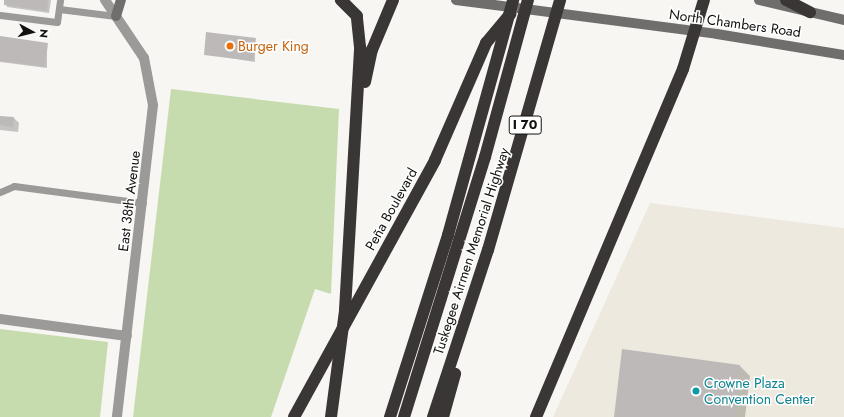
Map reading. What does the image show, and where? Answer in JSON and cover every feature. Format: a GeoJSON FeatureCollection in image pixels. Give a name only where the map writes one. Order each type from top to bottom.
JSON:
{"type":"FeatureCollection","features":[{"type":"Feature","properties":{"kind":"highway"},"geometry":{"type":"LineString","coordinates":[[331,417],[343,333],[355,144],[360,28],[353,9],[341,0]]}},
{"type":"Feature","properties":{"kind":"highway"},"geometry":{"type":"LineString","coordinates":[[355,144],[368,64],[393,0]]}},
{"type":"Feature","properties":{"kind":"highway","name":"Tuskegee Airmen Memorial Highway"},"geometry":{"type":"LineString","coordinates":[[390,417],[436,278],[513,0]]}},
{"type":"Feature","properties":{"kind":"highway"},"geometry":{"type":"LineString","coordinates":[[404,417],[485,157],[528,0]]}},
{"type":"Feature","properties":{"kind":"highway","name":"Tuskegee Airmen Memorial Highway"},"geometry":{"type":"LineString","coordinates":[[433,417],[488,250],[560,0]]}},
{"type":"Feature","properties":{"kind":"highway"},"geometry":{"type":"LineString","coordinates":[[536,417],[696,31],[704,0]]}},
{"type":"Feature","properties":{"kind":"highway"},"geometry":{"type":"LineString","coordinates":[[786,0],[810,12]]}},
{"type":"Feature","properties":{"kind":"highway","name":"Peña Boulevard"},"geometry":{"type":"LineString","coordinates":[[294,417],[424,181],[486,43],[510,14]]}},
{"type":"Feature","properties":{"kind":"highway"},"geometry":{"type":"LineString","coordinates":[[443,417],[488,250]]}},
{"type":"Feature","properties":{"kind":"main road"},"geometry":{"type":"LineString","coordinates":[[116,16],[121,0]]}},
{"type":"Feature","properties":{"kind":"main road","name":"North Chambers Road"},"geometry":{"type":"LineString","coordinates":[[456,0],[696,31],[844,55]]}},
{"type":"Feature","properties":{"kind":"main road","name":"North Chambers Road"},"geometry":{"type":"LineString","coordinates":[[759,0],[844,20]]}},
{"type":"Feature","properties":{"kind":"street","name":"East 38th Avenue"},"geometry":{"type":"LineString","coordinates":[[105,0],[144,58],[151,80],[153,123],[117,417]]}},
{"type":"Feature","properties":{"kind":"street"},"geometry":{"type":"LineString","coordinates":[[0,319],[127,336]]}},
{"type":"Feature","properties":{"kind":"lane"},"geometry":{"type":"LineString","coordinates":[[0,15],[58,22],[60,0]]}},
{"type":"Feature","properties":{"kind":"lane"},"geometry":{"type":"LineString","coordinates":[[59,9],[116,16]]}},
{"type":"Feature","properties":{"kind":"lane"},"geometry":{"type":"LineString","coordinates":[[0,192],[14,186],[143,203]]}},
{"type":"Feature","properties":{"kind":"shaded area"},"geometry":{"type":"Polygon","coordinates":[[[650,203],[844,228],[844,417],[553,417],[650,203]]]}},
{"type":"Feature","properties":{"kind":"green space"},"geometry":{"type":"Polygon","coordinates":[[[171,89],[339,109],[331,294],[315,289],[271,417],[133,417],[171,89]]]}},
{"type":"Feature","properties":{"kind":"green space"},"geometry":{"type":"Polygon","coordinates":[[[0,329],[108,342],[100,417],[0,417],[0,329]]]}},
{"type":"Feature","properties":{"kind":"building"},"geometry":{"type":"Polygon","coordinates":[[[4,0],[48,0],[47,11],[4,5],[4,0]]]}},
{"type":"Feature","properties":{"kind":"building","name":"Burger King"},"geometry":{"type":"Polygon","coordinates":[[[206,32],[256,38],[253,61],[204,55],[206,32]]]}},
{"type":"Feature","properties":{"kind":"building"},"geometry":{"type":"Polygon","coordinates":[[[0,36],[48,43],[45,67],[0,61],[0,36]]]}},
{"type":"Feature","properties":{"kind":"building"},"geometry":{"type":"Polygon","coordinates":[[[0,116],[14,117],[13,127],[0,125],[0,116]]]}},
{"type":"Feature","properties":{"kind":"building","name":"Crowne Plaza Convention Center"},"geometry":{"type":"Polygon","coordinates":[[[622,349],[740,365],[734,417],[614,417],[622,349]]]}},
{"type":"Feature","properties":{"kind":"place","name":"Burger King"},"geometry":{"type":"Point","coordinates":[230,46]}},
{"type":"Feature","properties":{"kind":"place","name":"Crowne Plaza Convention Center"},"geometry":{"type":"Point","coordinates":[696,391]}}]}
